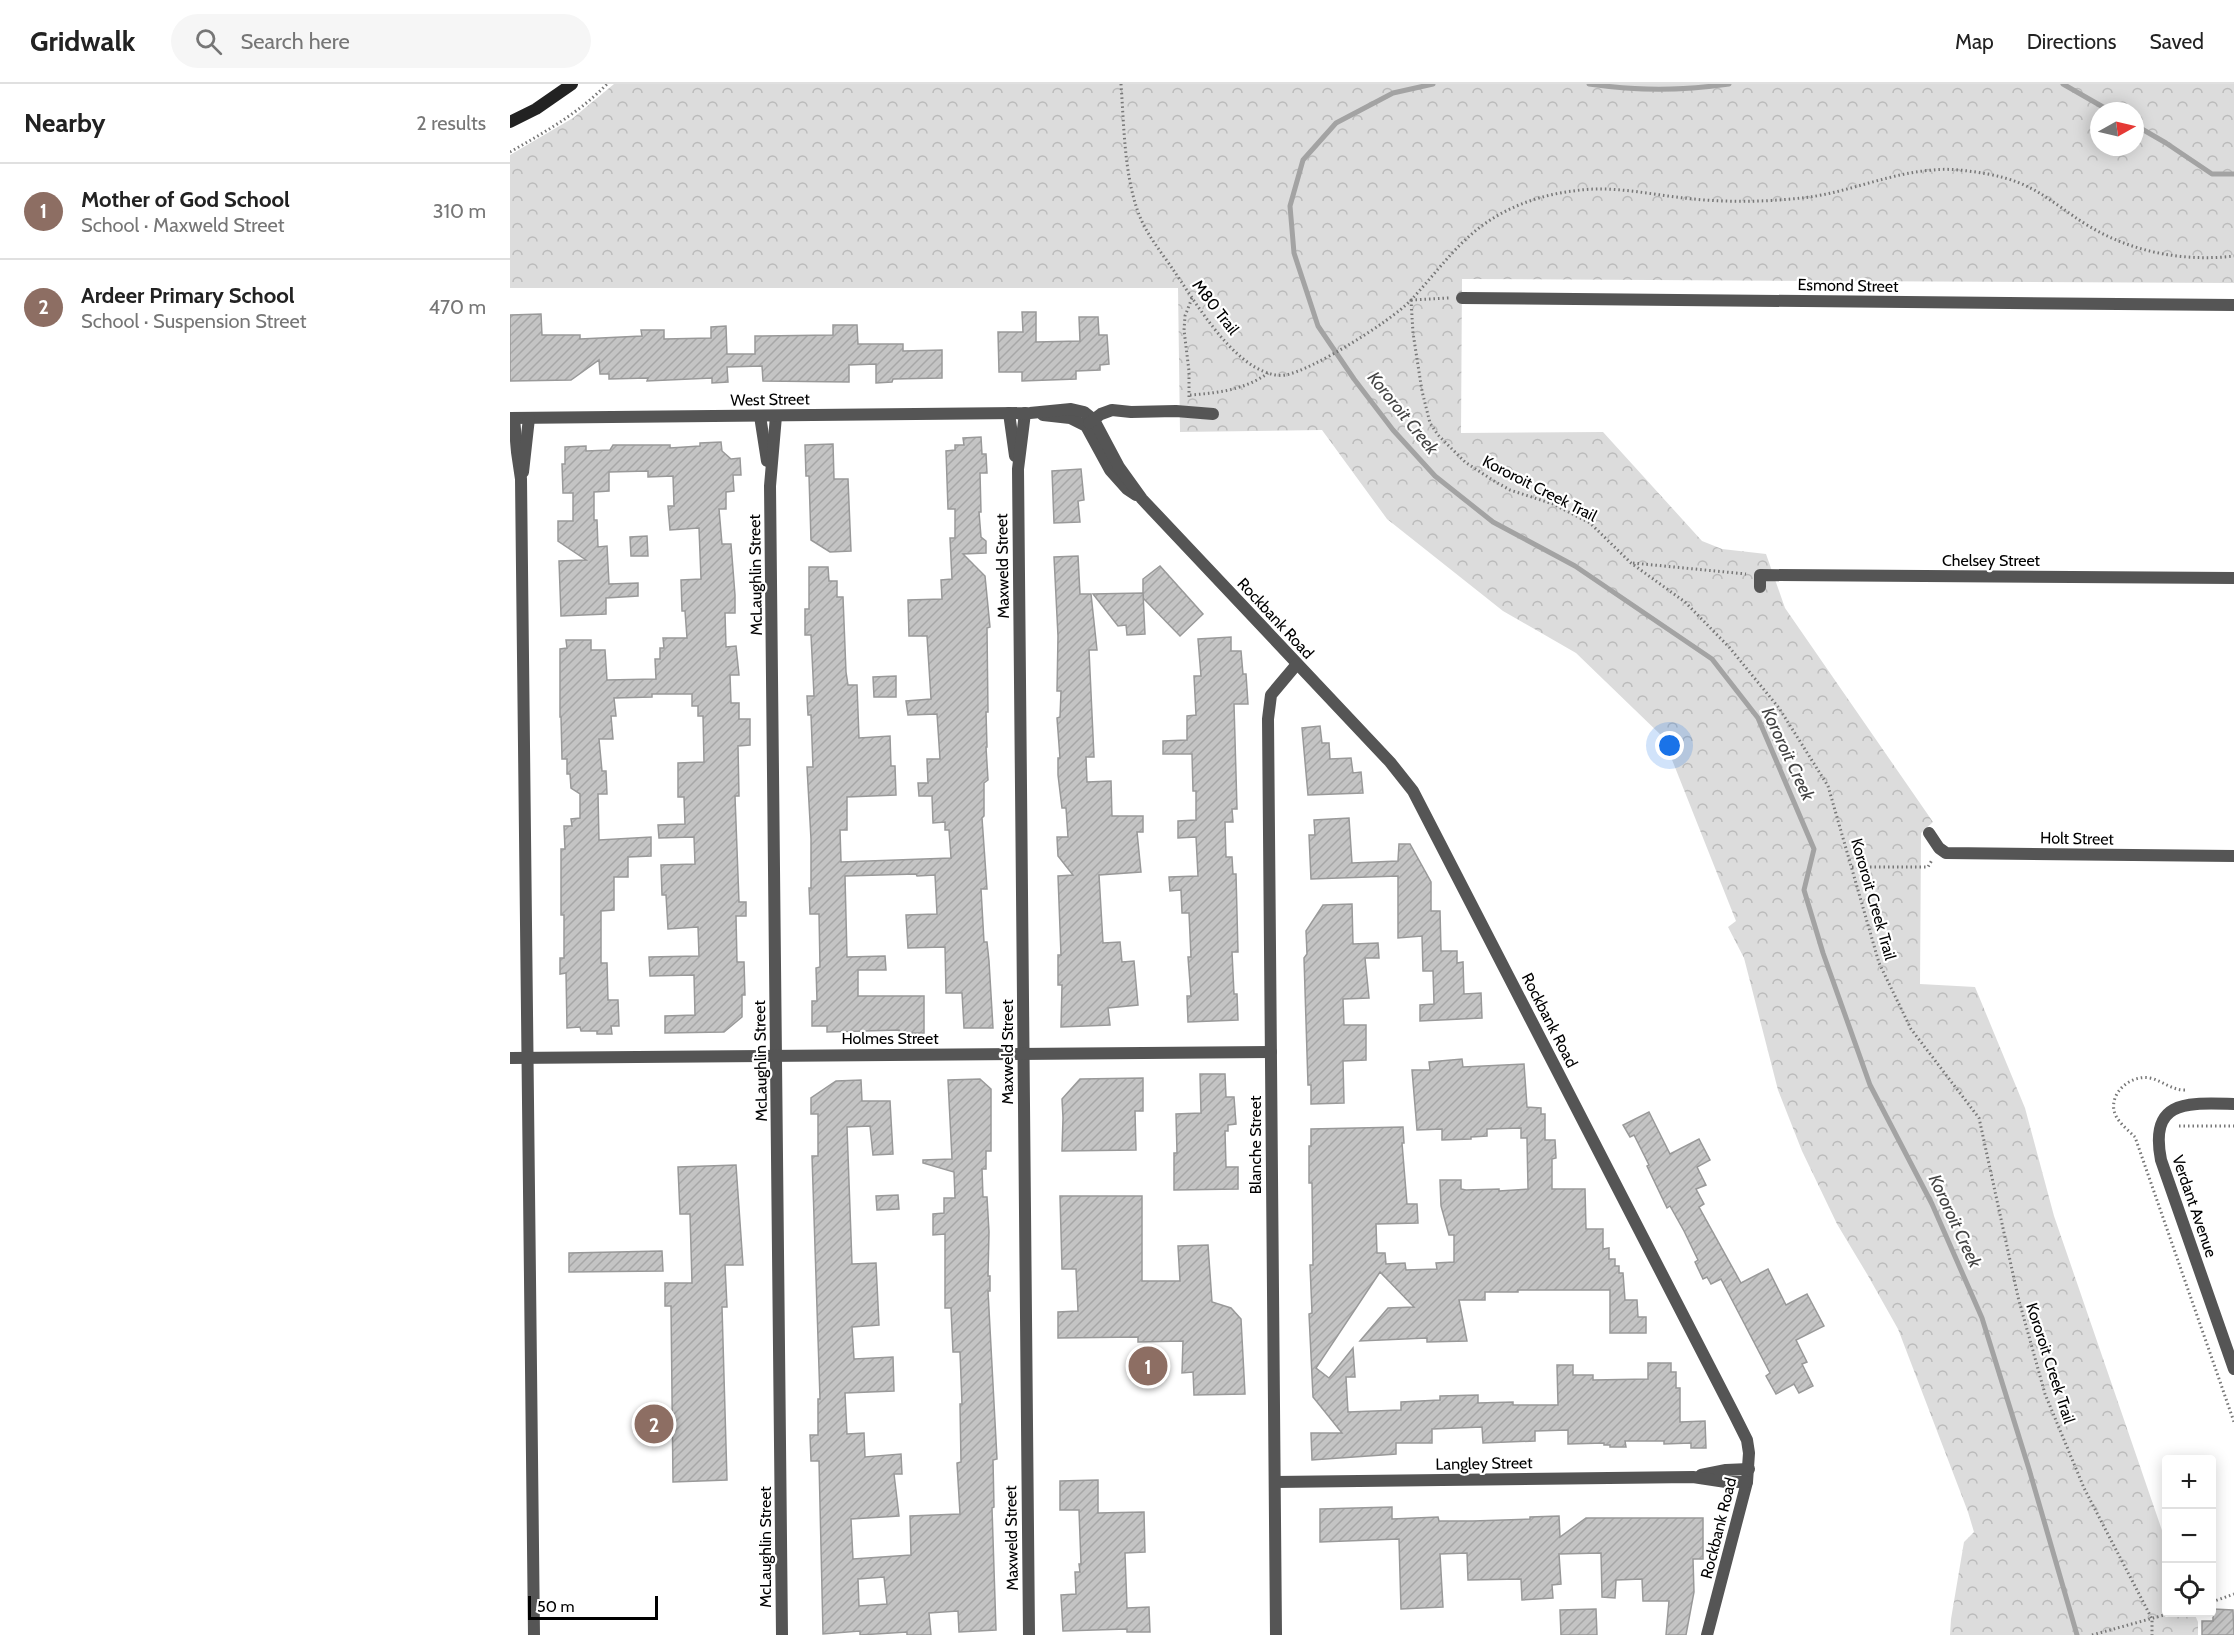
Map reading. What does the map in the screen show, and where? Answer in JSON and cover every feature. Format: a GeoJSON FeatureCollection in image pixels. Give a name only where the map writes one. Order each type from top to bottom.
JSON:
{"type":"FeatureCollection","features":[{"type":"Feature","properties":{"kind":"street"},"geometry":{"type":"LineString","coordinates":[[510,122],[536,110],[572,84]]}},
{"type":"Feature","properties":{"kind":"street","name":"Esmond Street"},"geometry":{"type":"LineString","coordinates":[[1462,298],[2234,305]]}},
{"type":"Feature","properties":{"kind":"street"},"geometry":{"type":"LineString","coordinates":[[1090,423],[1101,414],[1112,410],[1213,414]]}},
{"type":"Feature","properties":{"kind":"street","name":"Maxweld Street"},"geometry":{"type":"LineString","coordinates":[[1009,413],[1018,469],[1029,1635]]}},
{"type":"Feature","properties":{"kind":"street","name":"West Street"},"geometry":{"type":"LineString","coordinates":[[512,418],[1027,413],[1070,418],[1090,423]]}},
{"type":"Feature","properties":{"kind":"street","name":"Maxweld Street"},"geometry":{"type":"LineString","coordinates":[[1018,469],[1027,413]]}},
{"type":"Feature","properties":{"kind":"street","name":"McLaughlin Street"},"geometry":{"type":"LineString","coordinates":[[760,416],[770,486]]}},
{"type":"Feature","properties":{"kind":"street","name":"McLaughlin Street"},"geometry":{"type":"LineString","coordinates":[[776,416],[770,486],[782,1635]]}},
{"type":"Feature","properties":{"kind":"street"},"geometry":{"type":"LineString","coordinates":[[512,418],[521,479]]}},
{"type":"Feature","properties":{"kind":"street"},"geometry":{"type":"LineString","coordinates":[[529,418],[521,479],[534,1635]]}},
{"type":"Feature","properties":{"kind":"street","name":"Rockbank Road"},"geometry":{"type":"LineString","coordinates":[[1090,423],[1110,470],[1127,489],[1142,499],[1390,762],[1413,791],[1734,1414],[1746,1440],[1749,1453],[1748,1482],[1707,1635]]}},
{"type":"Feature","properties":{"kind":"street","name":"Chelsey Street"},"geometry":{"type":"LineString","coordinates":[[1760,581],[2234,578]]}},
{"type":"Feature","properties":{"kind":"street","name":"Blanche Street"},"geometry":{"type":"LineString","coordinates":[[1276,1635],[1268,718],[1271,695],[1297,664]]}},
{"type":"Feature","properties":{"kind":"street"},"geometry":{"type":"LineString","coordinates":[[1929,833],[1939,848]]}},
{"type":"Feature","properties":{"kind":"street","name":"Holt Street"},"geometry":{"type":"LineString","coordinates":[[1939,848],[1946,853],[2234,856]]}},
{"type":"Feature","properties":{"kind":"street","name":"Holmes Street"},"geometry":{"type":"LineString","coordinates":[[510,1058],[1271,1052]]}},
{"type":"Feature","properties":{"kind":"street","name":"Verdant Avenue"},"geometry":{"type":"LineString","coordinates":[[2234,1104],[2192,1103],[2171,1111],[2160,1121],[2157,1139],[2161,1160],[2231,1349],[2234,1369]]}},
{"type":"Feature","properties":{"kind":"street","name":"Langley Street"},"geometry":{"type":"LineString","coordinates":[[1694,1477],[1726,1470],[1749,1469]]}},
{"type":"Feature","properties":{"kind":"street","name":"Langley Street"},"geometry":{"type":"LineString","coordinates":[[1275,1482],[1694,1477],[1726,1482],[1748,1482]]}},
{"type":"Feature","properties":{"kind":"path"},"geometry":{"type":"LineString","coordinates":[[510,152],[556,126],[591,101],[607,84]]}},
{"type":"Feature","properties":{"kind":"path","name":"M80 Trail"},"geometry":{"type":"LineString","coordinates":[[1121,84],[1129,171],[1143,225],[1192,298],[1238,354],[1268,373]]}},
{"type":"Feature","properties":{"kind":"path"},"geometry":{"type":"LineString","coordinates":[[1189,395],[1228,390],[1257,381],[1268,373],[1284,376],[1318,361],[1397,313],[1478,228],[1507,210],[1550,195],[1599,188],[1714,201],[1786,199],[1829,193],[1936,170],[1985,174],[2019,182],[2044,195],[2101,233],[2145,250],[2192,258],[2234,256]]}},
{"type":"Feature","properties":{"kind":"path"},"geometry":{"type":"LineString","coordinates":[[1190,412],[1189,371],[1184,330],[1185,316],[1192,298]]}},
{"type":"Feature","properties":{"kind":"path"},"geometry":{"type":"LineString","coordinates":[[1411,300],[1462,298]]}},
{"type":"Feature","properties":{"kind":"path","name":"Kororoit Creek Trail"},"geometry":{"type":"LineString","coordinates":[[1411,300],[1413,333],[1422,391],[1430,423],[1437,435],[1465,462],[1494,481],[1510,490],[1553,504],[1590,523],[1631,563],[1685,602],[1729,648],[1779,708],[1828,786],[1879,963],[1911,1029],[1979,1118],[2018,1297],[2045,1394],[2084,1488],[2152,1619],[2152,1635]]}},
{"type":"Feature","properties":{"kind":"path"},"geometry":{"type":"LineString","coordinates":[[1631,563],[1760,581]]}},
{"type":"Feature","properties":{"kind":"path"},"geometry":{"type":"LineString","coordinates":[[1852,867],[1928,867],[1939,848]]}},
{"type":"Feature","properties":{"kind":"path"},"geometry":{"type":"LineString","coordinates":[[2172,1128],[2178,1126],[2234,1126]]}},
{"type":"Feature","properties":{"kind":"path"},"geometry":{"type":"LineString","coordinates":[[2216,1600],[2234,1594]]}},
{"type":"Feature","properties":{"kind":"path"},"geometry":{"type":"LineString","coordinates":[[2092,1635],[2162,1616]]}},
{"type":"Feature","properties":{"kind":"green space"},"geometry":{"type":"Polygon","coordinates":[[[614,84],[2234,84],[2234,283],[1462,279],[1461,433],[1603,432],[1702,541],[1722,549],[1766,554],[1785,608],[1933,822],[1921,833],[1920,984],[1975,987],[2025,1108],[2054,1216],[2162,1530],[2162,1617],[2196,1617],[2198,1635],[1950,1635],[1964,1542],[1974,1532],[1968,1512],[1898,1329],[1837,1224],[1802,1151],[1778,1090],[1744,958],[1728,927],[1736,921],[1663,737],[1576,653],[1503,611],[1387,519],[1322,430],[1180,432],[1178,288],[510,288],[510,155],[573,118],[614,84]]]}},
{"type":"Feature","properties":{"kind":"building"},"geometry":{"type":"Polygon","coordinates":[[[1022,312],[1036,312],[1036,342],[1080,341],[1079,317],[1098,317],[1099,335],[1107,335],[1109,364],[1100,365],[1100,370],[1076,371],[1076,379],[1022,381],[1022,372],[999,372],[998,332],[1023,332],[1022,312]]]}},
{"type":"Feature","properties":{"kind":"building"},"geometry":{"type":"Polygon","coordinates":[[[541,314],[542,335],[580,335],[580,339],[642,336],[641,330],[664,330],[664,339],[711,338],[711,327],[726,326],[727,354],[755,354],[755,336],[833,335],[833,325],[857,325],[858,344],[903,344],[903,351],[942,350],[942,378],[893,379],[892,382],[876,383],[876,364],[849,365],[849,382],[763,381],[762,366],[727,367],[728,382],[712,383],[712,378],[647,381],[648,378],[609,379],[609,374],[600,374],[599,360],[571,380],[510,381],[510,315],[541,314]]]}},
{"type":"Feature","properties":{"kind":"building"},"geometry":{"type":"Polygon","coordinates":[[[981,437],[982,454],[986,454],[987,473],[980,473],[981,512],[979,512],[981,537],[986,541],[986,553],[963,554],[985,576],[990,627],[987,628],[988,780],[984,783],[984,816],[982,818],[987,889],[981,889],[993,1028],[964,1028],[962,993],[946,993],[945,947],[908,948],[906,915],[937,914],[935,875],[917,876],[916,874],[845,876],[847,957],[885,956],[886,970],[858,970],[858,996],[924,996],[924,1033],[900,1033],[899,1030],[827,1032],[827,1026],[812,1026],[812,1001],[817,1001],[816,968],[820,967],[819,914],[810,914],[809,888],[811,888],[811,839],[807,767],[813,767],[811,715],[808,715],[807,696],[814,696],[811,635],[805,635],[805,609],[809,609],[809,567],[828,567],[829,581],[837,581],[837,597],[843,597],[846,672],[848,685],[857,685],[859,738],[890,736],[891,766],[895,766],[896,795],[847,797],[847,830],[840,830],[841,862],[951,858],[949,830],[945,830],[945,822],[933,823],[932,796],[919,796],[918,783],[928,783],[927,759],[940,759],[937,714],[908,715],[906,701],[931,699],[927,636],[909,636],[908,600],[942,599],[941,580],[952,579],[950,538],[955,538],[955,509],[948,509],[946,451],[955,450],[955,445],[964,445],[963,438],[981,437]]]}},
{"type":"Feature","properties":{"kind":"building"},"geometry":{"type":"Polygon","coordinates":[[[721,442],[722,451],[731,459],[740,458],[741,475],[733,475],[734,491],[726,492],[726,509],[719,509],[722,544],[731,544],[735,595],[735,613],[725,613],[726,647],[736,646],[739,675],[730,675],[731,703],[739,703],[739,719],[750,719],[750,745],[738,746],[739,796],[735,796],[739,902],[746,902],[746,916],[736,916],[737,962],[744,962],[745,995],[742,995],[742,1017],[724,1032],[665,1033],[665,1016],[695,1015],[694,975],[650,976],[649,957],[699,956],[698,927],[668,929],[666,895],[662,895],[661,865],[695,864],[694,837],[659,838],[658,825],[685,824],[684,797],[678,797],[678,763],[704,762],[703,716],[698,716],[698,706],[692,706],[692,694],[652,694],[652,697],[614,698],[616,716],[611,716],[613,739],[599,739],[602,771],[606,771],[607,794],[598,794],[599,840],[651,837],[651,856],[628,857],[628,877],[614,877],[614,910],[601,911],[601,963],[607,963],[608,1000],[618,1000],[619,1026],[611,1026],[612,1034],[581,1031],[580,1027],[567,1028],[566,973],[560,974],[560,958],[564,958],[564,915],[561,915],[561,849],[565,849],[564,826],[572,826],[571,819],[580,818],[580,794],[571,788],[570,774],[567,774],[567,759],[562,759],[560,649],[567,648],[566,640],[591,640],[591,650],[605,650],[607,680],[656,679],[655,659],[660,659],[660,648],[664,648],[663,638],[687,638],[685,611],[682,611],[681,580],[701,579],[699,528],[670,530],[668,506],[674,506],[673,476],[648,477],[648,471],[609,472],[609,491],[594,492],[594,520],[597,520],[598,547],[607,546],[609,584],[638,583],[638,596],[606,598],[606,614],[561,616],[559,561],[586,560],[558,541],[558,521],[573,521],[573,493],[563,493],[562,464],[565,464],[565,447],[586,446],[586,451],[610,450],[613,445],[670,445],[670,448],[721,442]]]}},
{"type":"Feature","properties":{"kind":"building"},"geometry":{"type":"Polygon","coordinates":[[[833,444],[834,479],[848,479],[851,551],[830,552],[811,540],[809,476],[806,476],[805,445],[833,444]]]}},
{"type":"Feature","properties":{"kind":"building"},"geometry":{"type":"Polygon","coordinates":[[[1081,469],[1084,500],[1078,501],[1080,522],[1054,523],[1052,471],[1081,469]]]}},
{"type":"Feature","properties":{"kind":"building"},"geometry":{"type":"Polygon","coordinates":[[[647,536],[648,556],[631,556],[630,537],[647,536]]]}},
{"type":"Feature","properties":{"kind":"building"},"geometry":{"type":"Polygon","coordinates":[[[1078,556],[1080,594],[1091,594],[1097,650],[1089,650],[1094,757],[1086,757],[1087,782],[1111,781],[1112,816],[1143,816],[1143,832],[1137,832],[1141,872],[1099,875],[1103,943],[1120,942],[1122,962],[1134,961],[1138,1005],[1108,1008],[1110,1025],[1061,1027],[1062,985],[1058,985],[1058,955],[1061,955],[1058,876],[1073,875],[1058,856],[1057,837],[1068,837],[1066,808],[1062,808],[1058,775],[1058,758],[1060,758],[1057,718],[1060,717],[1061,691],[1057,691],[1058,636],[1054,557],[1078,556]]]}},
{"type":"Feature","properties":{"kind":"building"},"geometry":{"type":"Polygon","coordinates":[[[1160,566],[1203,614],[1180,636],[1143,598],[1143,579],[1160,566]]]}},
{"type":"Feature","properties":{"kind":"building"},"geometry":{"type":"Polygon","coordinates":[[[1143,593],[1145,634],[1127,635],[1126,625],[1118,626],[1093,594],[1143,593]]]}},
{"type":"Feature","properties":{"kind":"building"},"geometry":{"type":"Polygon","coordinates":[[[1231,637],[1231,651],[1241,651],[1243,674],[1246,674],[1248,704],[1234,704],[1237,809],[1232,809],[1233,822],[1225,822],[1226,857],[1232,857],[1233,874],[1236,874],[1238,952],[1232,952],[1238,1020],[1188,1022],[1187,996],[1191,996],[1188,957],[1191,957],[1189,913],[1182,913],[1181,890],[1170,891],[1169,877],[1198,876],[1196,837],[1178,838],[1178,821],[1196,820],[1196,791],[1193,791],[1192,754],[1163,754],[1163,741],[1187,740],[1187,716],[1196,715],[1194,676],[1201,676],[1198,639],[1231,637]]]}},
{"type":"Feature","properties":{"kind":"building"},"geometry":{"type":"Polygon","coordinates":[[[896,676],[896,697],[874,697],[873,677],[896,676]]]}},
{"type":"Feature","properties":{"kind":"building"},"geometry":{"type":"Polygon","coordinates":[[[1320,726],[1322,743],[1329,743],[1330,759],[1351,758],[1353,773],[1361,772],[1363,793],[1308,795],[1302,728],[1320,726]]]}},
{"type":"Feature","properties":{"kind":"building"},"geometry":{"type":"Polygon","coordinates":[[[1349,818],[1352,863],[1398,861],[1399,844],[1410,844],[1431,882],[1431,911],[1440,911],[1441,951],[1457,951],[1457,963],[1463,962],[1464,994],[1481,993],[1482,1018],[1420,1021],[1420,1005],[1434,1004],[1433,971],[1423,971],[1422,936],[1398,938],[1398,876],[1311,879],[1309,835],[1315,835],[1314,820],[1349,818]]]}},
{"type":"Feature","properties":{"kind":"building"},"geometry":{"type":"Polygon","coordinates":[[[1352,904],[1353,944],[1378,943],[1379,958],[1365,958],[1369,998],[1343,999],[1344,1025],[1366,1025],[1366,1060],[1343,1061],[1344,1103],[1311,1104],[1311,1085],[1308,1085],[1304,958],[1307,954],[1306,931],[1323,905],[1352,904]]]}},
{"type":"Feature","properties":{"kind":"building"},"geometry":{"type":"Polygon","coordinates":[[[1462,1059],[1463,1067],[1524,1064],[1527,1107],[1541,1108],[1541,1114],[1545,1114],[1545,1140],[1555,1140],[1556,1158],[1552,1159],[1552,1189],[1585,1189],[1586,1229],[1603,1229],[1603,1249],[1609,1248],[1609,1259],[1615,1259],[1615,1266],[1619,1266],[1619,1273],[1623,1273],[1625,1300],[1637,1300],[1638,1317],[1646,1317],[1646,1333],[1610,1333],[1610,1290],[1518,1290],[1518,1292],[1485,1292],[1485,1300],[1459,1300],[1467,1341],[1427,1342],[1427,1338],[1360,1341],[1388,1308],[1414,1307],[1380,1272],[1316,1368],[1329,1378],[1353,1348],[1355,1377],[1346,1377],[1348,1412],[1401,1410],[1401,1402],[1440,1400],[1440,1396],[1478,1395],[1478,1403],[1513,1402],[1513,1405],[1558,1405],[1557,1365],[1573,1365],[1573,1375],[1593,1375],[1593,1380],[1648,1379],[1648,1363],[1671,1363],[1671,1372],[1676,1372],[1676,1388],[1680,1388],[1680,1422],[1705,1421],[1706,1448],[1691,1448],[1691,1443],[1664,1444],[1664,1441],[1625,1441],[1626,1447],[1610,1447],[1604,1443],[1568,1444],[1568,1430],[1535,1431],[1535,1441],[1483,1443],[1482,1427],[1432,1429],[1432,1443],[1396,1443],[1396,1454],[1312,1460],[1311,1433],[1342,1433],[1313,1397],[1309,1314],[1312,1313],[1310,1265],[1313,1265],[1312,1183],[1309,1183],[1311,1129],[1403,1127],[1404,1143],[1402,1143],[1407,1204],[1417,1204],[1418,1223],[1376,1224],[1377,1253],[1385,1253],[1386,1264],[1405,1263],[1406,1270],[1437,1269],[1436,1263],[1454,1262],[1454,1235],[1449,1235],[1441,1206],[1440,1180],[1461,1180],[1461,1189],[1466,1190],[1528,1189],[1527,1138],[1521,1138],[1521,1128],[1487,1129],[1487,1136],[1442,1140],[1442,1129],[1417,1130],[1412,1070],[1430,1070],[1429,1062],[1462,1059]]]}},
{"type":"Feature","properties":{"kind":"building"},"geometry":{"type":"Polygon","coordinates":[[[1200,1074],[1225,1074],[1226,1097],[1234,1097],[1236,1124],[1228,1125],[1228,1131],[1225,1131],[1226,1167],[1238,1167],[1238,1189],[1174,1190],[1174,1153],[1177,1153],[1176,1114],[1201,1113],[1200,1074]]]}},
{"type":"Feature","properties":{"kind":"building"},"geometry":{"type":"Polygon","coordinates":[[[1143,1078],[1143,1111],[1135,1111],[1136,1150],[1062,1151],[1062,1099],[1080,1079],[1143,1078]]]}},
{"type":"Feature","properties":{"kind":"building"},"geometry":{"type":"Polygon","coordinates":[[[980,1079],[991,1089],[991,1151],[986,1151],[986,1169],[982,1169],[983,1197],[987,1197],[989,1232],[990,1291],[988,1291],[997,1459],[993,1460],[994,1507],[992,1508],[996,1630],[959,1632],[958,1611],[929,1613],[931,1635],[907,1635],[907,1632],[860,1635],[860,1631],[823,1634],[819,1461],[811,1461],[810,1435],[818,1435],[818,1399],[820,1399],[812,1156],[818,1156],[818,1114],[811,1114],[811,1098],[836,1081],[861,1080],[862,1101],[890,1101],[893,1154],[873,1155],[870,1126],[847,1127],[852,1264],[876,1263],[879,1325],[852,1327],[854,1359],[893,1357],[894,1391],[845,1393],[847,1434],[864,1433],[865,1457],[901,1454],[902,1474],[894,1474],[899,1516],[851,1519],[853,1559],[911,1555],[910,1516],[960,1514],[957,1463],[961,1462],[960,1352],[953,1352],[951,1308],[945,1308],[945,1234],[933,1235],[933,1214],[944,1213],[944,1198],[955,1198],[954,1172],[923,1163],[923,1160],[952,1159],[948,1080],[980,1079]],[[884,1577],[858,1579],[859,1606],[887,1604],[884,1577]]]}},
{"type":"Feature","properties":{"kind":"building"},"geometry":{"type":"Polygon","coordinates":[[[1649,1112],[1670,1154],[1699,1139],[1710,1160],[1697,1167],[1706,1185],[1696,1189],[1704,1204],[1699,1207],[1741,1283],[1768,1269],[1786,1305],[1807,1294],[1824,1326],[1796,1340],[1807,1362],[1802,1364],[1813,1386],[1799,1393],[1794,1384],[1776,1394],[1766,1376],[1770,1373],[1721,1279],[1711,1284],[1707,1277],[1703,1279],[1695,1262],[1698,1260],[1684,1231],[1670,1206],[1667,1208],[1634,1135],[1630,1137],[1623,1125],[1649,1112]]]}},
{"type":"Feature","properties":{"kind":"building"},"geometry":{"type":"Polygon","coordinates":[[[736,1165],[743,1265],[725,1265],[727,1307],[722,1307],[727,1480],[673,1482],[671,1306],[665,1306],[665,1283],[692,1283],[690,1214],[680,1214],[678,1167],[736,1165]]]}},
{"type":"Feature","properties":{"kind":"building"},"geometry":{"type":"Polygon","coordinates":[[[898,1195],[899,1209],[877,1210],[876,1196],[898,1195]]]}},
{"type":"Feature","properties":{"kind":"building"},"geometry":{"type":"Polygon","coordinates":[[[1060,1196],[1142,1196],[1142,1281],[1180,1281],[1178,1246],[1208,1245],[1212,1302],[1231,1308],[1241,1319],[1245,1394],[1194,1395],[1193,1372],[1182,1373],[1183,1341],[1138,1342],[1138,1337],[1058,1338],[1058,1312],[1078,1311],[1076,1269],[1062,1269],[1060,1196]]]}},
{"type":"Feature","properties":{"kind":"building"},"geometry":{"type":"Polygon","coordinates":[[[662,1251],[663,1271],[569,1272],[569,1253],[662,1251]]]}},
{"type":"Feature","properties":{"kind":"building"},"geometry":{"type":"Polygon","coordinates":[[[1098,1480],[1098,1513],[1144,1512],[1145,1552],[1125,1553],[1127,1608],[1149,1607],[1150,1632],[1127,1632],[1127,1629],[1063,1631],[1061,1595],[1076,1594],[1075,1572],[1080,1572],[1079,1564],[1081,1564],[1079,1510],[1060,1510],[1060,1481],[1098,1480]]]}},
{"type":"Feature","properties":{"kind":"building"},"geometry":{"type":"Polygon","coordinates":[[[1392,1507],[1392,1519],[1438,1517],[1439,1521],[1473,1521],[1559,1516],[1560,1537],[1586,1518],[1703,1518],[1703,1559],[1693,1559],[1694,1592],[1686,1635],[1666,1635],[1669,1601],[1643,1601],[1642,1579],[1616,1580],[1615,1598],[1602,1597],[1601,1553],[1559,1554],[1561,1584],[1552,1585],[1553,1598],[1522,1600],[1521,1579],[1468,1580],[1467,1553],[1440,1554],[1443,1607],[1401,1609],[1399,1539],[1320,1542],[1320,1509],[1392,1507]]]}},
{"type":"Feature","properties":{"kind":"building"},"geometry":{"type":"Polygon","coordinates":[[[1596,1609],[1597,1635],[1561,1635],[1560,1610],[1596,1609]]]}},
{"type":"Feature","properties":{"kind":"building"},"geometry":{"type":"Polygon","coordinates":[[[2216,1609],[2233,1610],[2234,1635],[2202,1635],[2202,1621],[2213,1621],[2213,1617],[2216,1617],[2216,1609]]]}},
{"type":"Feature","properties":{"kind":"waterway","name":"Kororoit Creek"},"geometry":{"type":"LineString","coordinates":[[1433,84],[1393,93],[1336,123],[1303,160],[1290,206],[1294,253],[1318,326],[1354,379],[1393,430],[1435,476],[1493,522],[1575,566],[1712,659],[1758,718],[1814,849],[1804,890],[1823,953],[1870,1085],[1932,1204],[1982,1318],[2077,1635]]}},
{"type":"Feature","properties":{"kind":"waterway","name":"Kororoit Creek"},"geometry":{"type":"LineString","coordinates":[[1589,84],[1659,89],[1729,84]]}},
{"type":"Feature","properties":{"kind":"waterway","name":"Kororoit Creek"},"geometry":{"type":"LineString","coordinates":[[2063,84],[2094,102]]}},
{"type":"Feature","properties":{"kind":"waterway","name":"Kororoit Creek"},"geometry":{"type":"LineString","coordinates":[[2144,130],[2212,174],[2234,174]]}},
{"type":"Feature","properties":{"kind":"place","name":"Mother of God School"},"geometry":{"type":"Point","coordinates":[1148,1366]}},
{"type":"Feature","properties":{"kind":"place","name":"Ardeer Primary School"},"geometry":{"type":"Point","coordinates":[654,1424]}}]}
